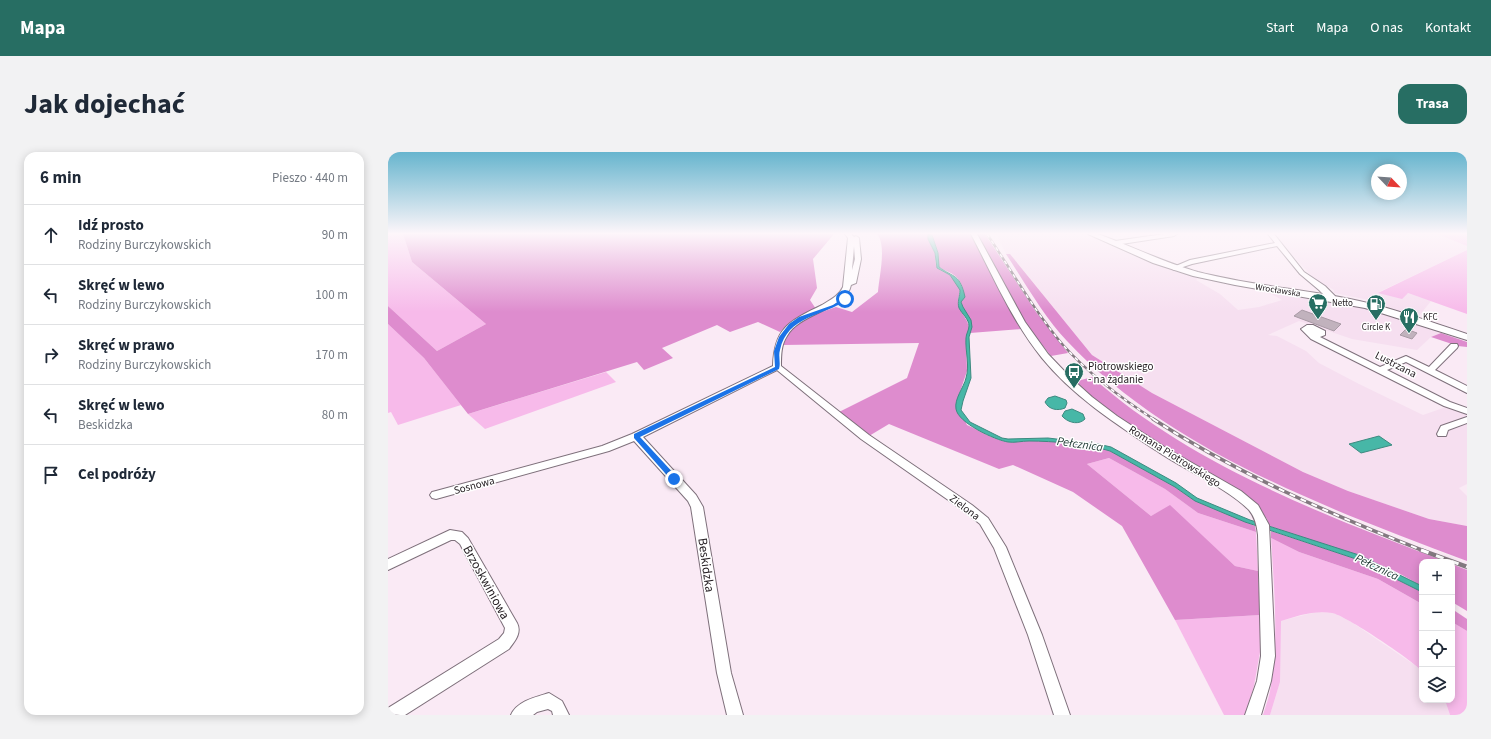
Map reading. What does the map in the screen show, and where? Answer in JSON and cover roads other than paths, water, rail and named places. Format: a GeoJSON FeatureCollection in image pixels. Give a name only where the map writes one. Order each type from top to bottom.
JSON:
{"type":"FeatureCollection","features":[{"type":"Feature","properties":{"kind":"main road","name":"Wrocławska"},"geometry":{"type":"LineString","coordinates":[[1155,260],[1174,268],[1224,281],[1332,298],[1395,313],[1467,337]]}},
{"type":"Feature","properties":{"kind":"street"},"geometry":{"type":"LineString","coordinates":[[777,367],[777,351],[782,337],[791,325],[844,294],[847,287],[849,260]]}},
{"type":"Feature","properties":{"kind":"street"},"geometry":{"type":"LineString","coordinates":[[810,314],[835,306],[845,299],[850,292],[858,260]]}},
{"type":"Feature","properties":{"kind":"street","name":"Romana Piotrowskiego"},"geometry":{"type":"LineString","coordinates":[[988,260],[1021,322],[1045,356],[1076,388],[1114,418],[1162,450],[1237,494],[1254,508],[1259,516],[1264,535],[1268,656],[1264,681],[1253,715]]}},
{"type":"Feature","properties":{"kind":"street"},"geometry":{"type":"LineString","coordinates":[[1174,268],[1199,260]]}},
{"type":"Feature","properties":{"kind":"street"},"geometry":{"type":"LineString","coordinates":[[1292,260],[1302,273],[1322,288],[1332,298]]}},
{"type":"Feature","properties":{"kind":"street","name":"Lustrzana"},"geometry":{"type":"LineString","coordinates":[[1314,337],[1448,404],[1467,411]]}},
{"type":"Feature","properties":{"kind":"street"},"geometry":{"type":"LineString","coordinates":[[1430,371],[1454,346]]}},
{"type":"Feature","properties":{"kind":"street"},"geometry":{"type":"LineString","coordinates":[[1380,370],[1406,359],[1467,390]]}},
{"type":"Feature","properties":{"kind":"street","name":"Sosnowa"},"geometry":{"type":"LineString","coordinates":[[436,495],[605,449],[636,436],[777,367]]}},
{"type":"Feature","properties":{"kind":"street","name":"Zielona"},"geometry":{"type":"LineString","coordinates":[[777,367],[782,369],[865,436],[968,508],[984,521],[1000,547],[1035,635],[1062,715]]}},
{"type":"Feature","properties":{"kind":"street"},"geometry":{"type":"LineString","coordinates":[[1442,434],[1444,428],[1467,420]]}},
{"type":"Feature","properties":{"kind":"street","name":"Beskidzka"},"geometry":{"type":"LineString","coordinates":[[636,436],[692,498],[697,507],[701,522],[724,673],[735,715]]}},
{"type":"Feature","properties":{"kind":"street","name":"Brzoskwiniowa"},"geometry":{"type":"LineString","coordinates":[[388,565],[440,539],[450,535],[458,536],[464,541],[512,627],[511,634],[504,644],[391,715]]}},
{"type":"Feature","properties":{"kind":"street"},"geometry":{"type":"LineString","coordinates":[[519,715],[534,705],[549,701],[557,706],[561,715]]}},
{"type":"Feature","properties":{"kind":"water","name":"Pełcznica"},"geometry":{"type":"Polygon","coordinates":[[[936,260],[939,260],[939,267],[959,280],[965,297],[961,302],[971,320],[972,327],[969,337],[971,378],[961,410],[970,422],[1002,438],[1048,438],[1111,447],[1176,483],[1197,498],[1250,520],[1359,555],[1419,585],[1419,590],[1356,559],[1245,522],[1195,501],[1175,487],[1110,451],[1092,446],[1059,442],[1002,441],[970,425],[963,420],[956,409],[956,401],[965,382],[967,373],[966,335],[969,328],[969,323],[958,306],[960,290],[950,275],[937,268],[936,260]]]}},
{"type":"Feature","properties":{"kind":"water"},"geometry":{"type":"Polygon","coordinates":[[[1055,396],[1066,400],[1067,403],[1065,408],[1054,409],[1047,405],[1045,402],[1048,398],[1055,396]]]}},
{"type":"Feature","properties":{"kind":"water"},"geometry":{"type":"Polygon","coordinates":[[[1072,409],[1083,414],[1085,419],[1074,423],[1062,416],[1065,411],[1072,409]]]}},
{"type":"Feature","properties":{"kind":"water"},"geometry":{"type":"Polygon","coordinates":[[[1379,436],[1392,445],[1361,453],[1349,444],[1379,436]]]}},
{"type":"Feature","properties":{"kind":"railway"},"geometry":{"type":"LineString","coordinates":[[1004,260],[1052,332],[1073,356],[1106,386],[1155,420]]}},
{"type":"Feature","properties":{"kind":"railway"},"geometry":{"type":"LineString","coordinates":[[1153,419],[1218,458],[1285,492],[1424,551]]}},
{"type":"Feature","properties":{"kind":"railway"},"geometry":{"type":"LineString","coordinates":[[1421,550],[1467,567]]}},
{"type":"Feature","properties":{"kind":"place","name":"Netto"},"geometry":{"type":"Point","coordinates":[1318,320]}},
{"type":"Feature","properties":{"kind":"place","name":"Circle K"},"geometry":{"type":"Point","coordinates":[1376,321]}},
{"type":"Feature","properties":{"kind":"place","name":"KFC"},"geometry":{"type":"Point","coordinates":[1409,334]}},
{"type":"Feature","properties":{"kind":"place","name":"Piotrowskiego - na żądanie"},"geometry":{"type":"Point","coordinates":[1074,389]}}]}
